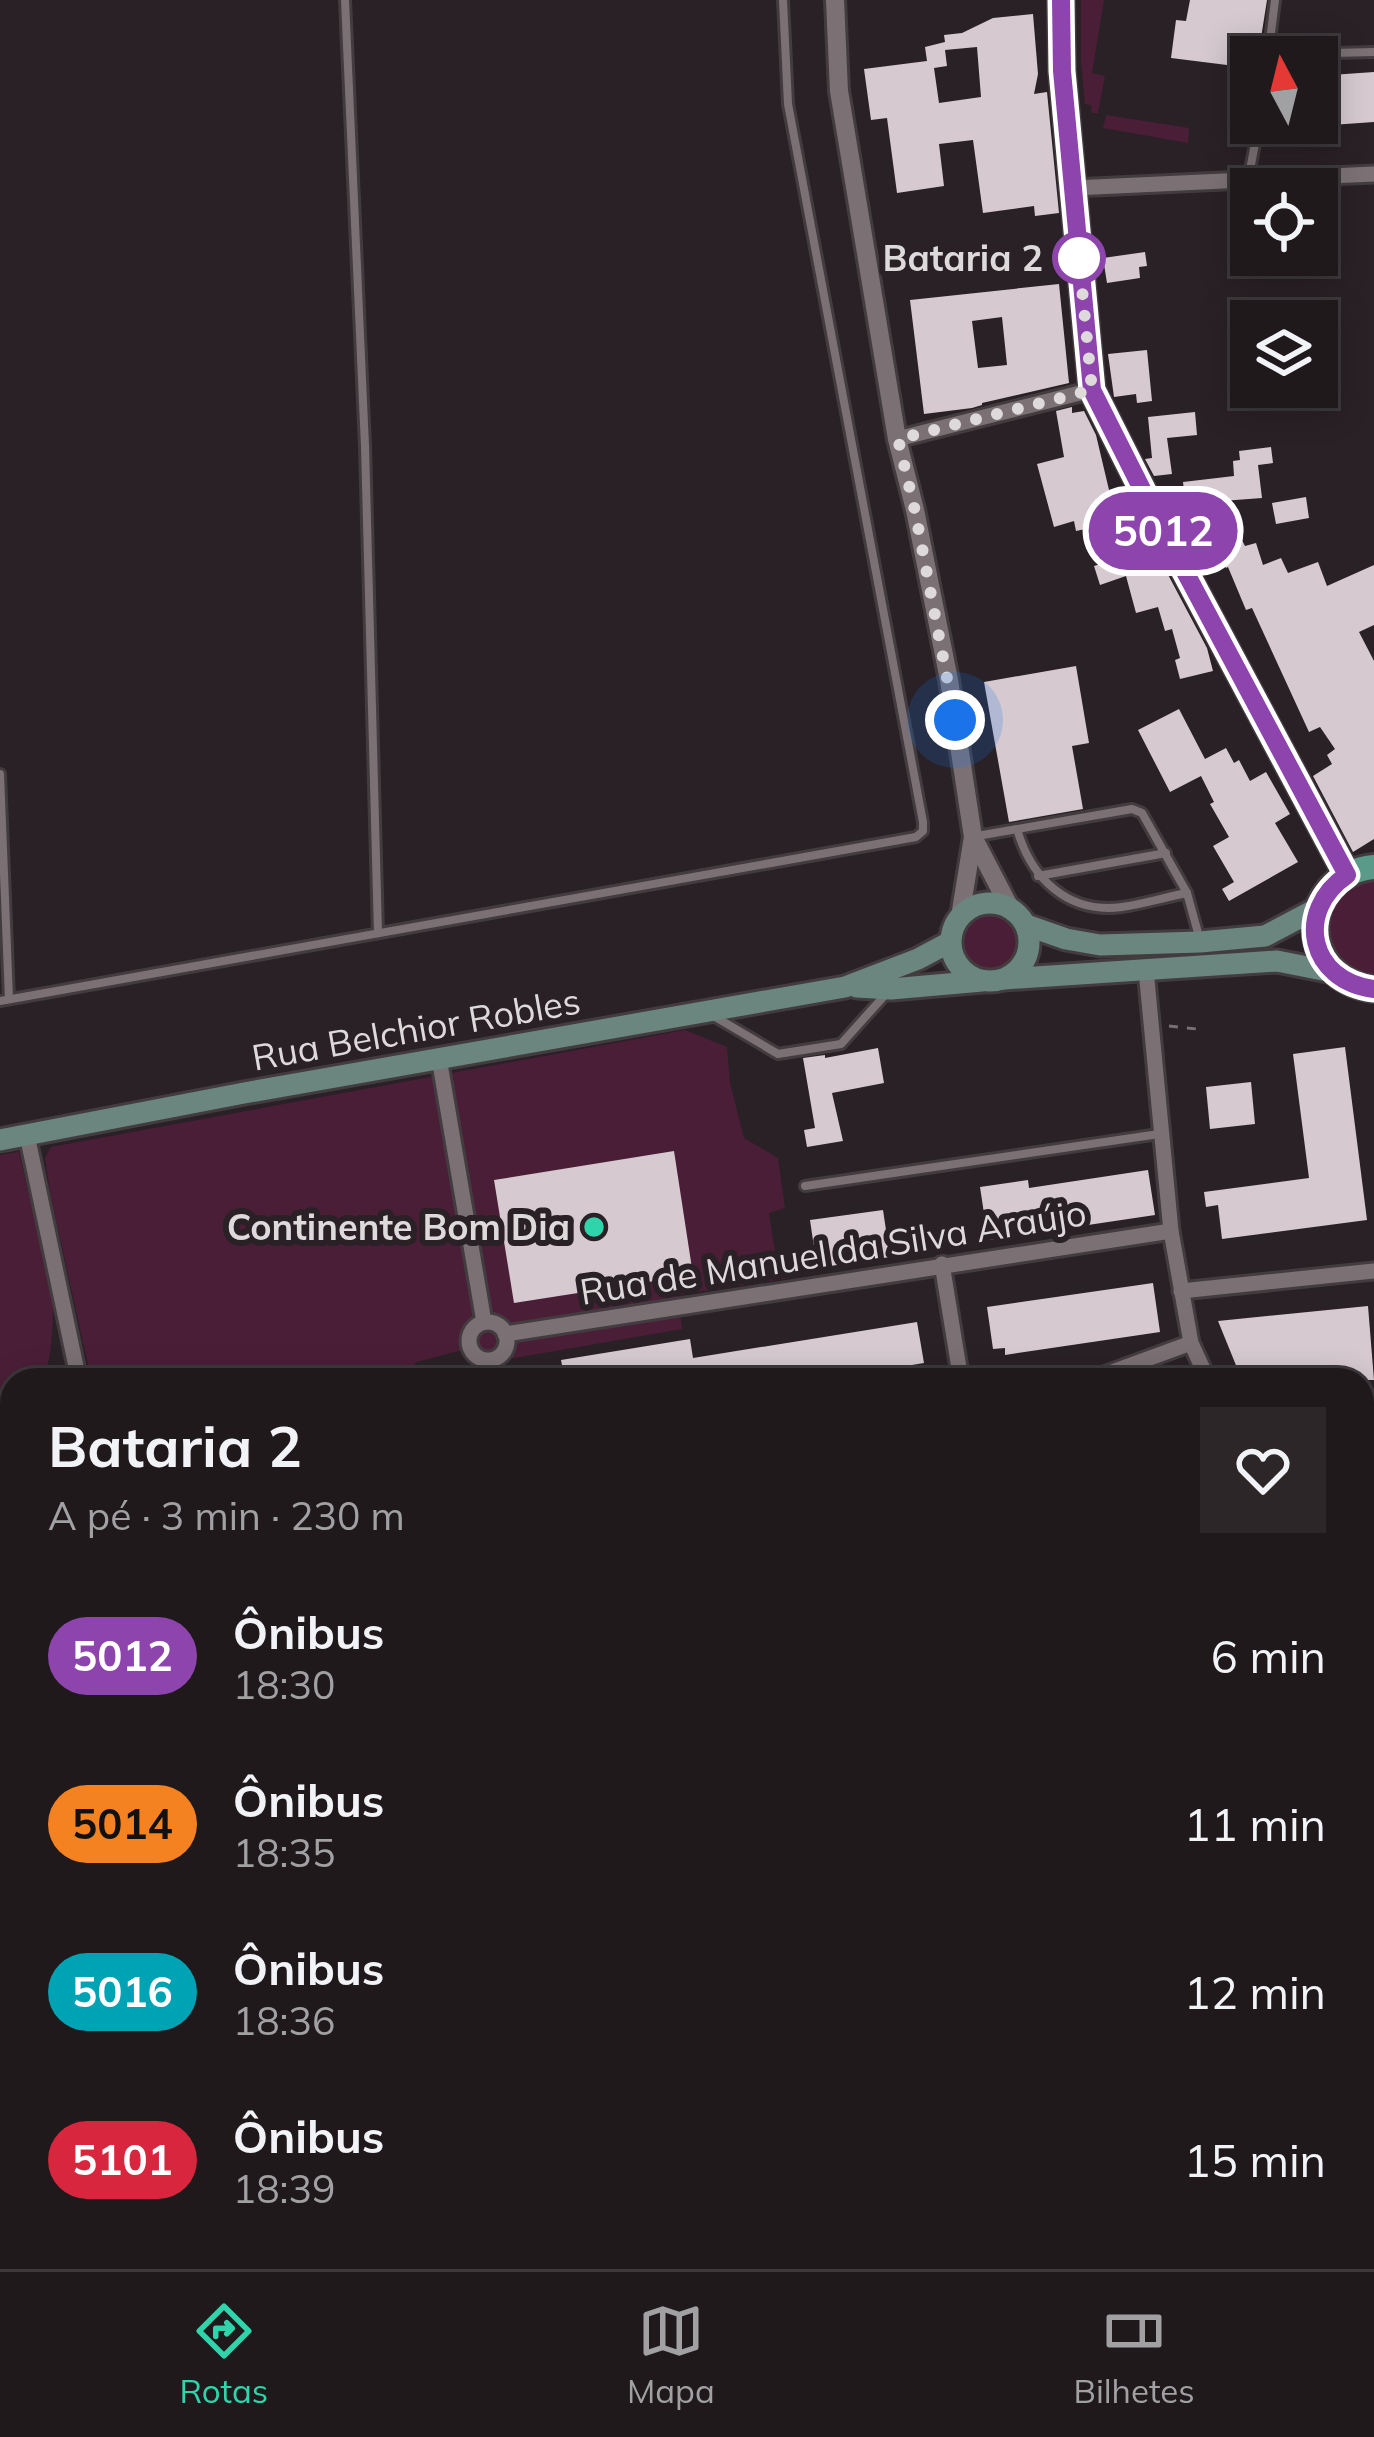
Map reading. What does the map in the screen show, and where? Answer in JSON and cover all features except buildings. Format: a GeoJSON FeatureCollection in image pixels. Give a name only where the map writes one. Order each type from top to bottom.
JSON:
{"type":"FeatureCollection","features":[{"type":"Feature","properties":{"kind":"main road"},"geometry":{"type":"LineString","coordinates":[[1061,0],[1062,71],[1092,390],[1347,875]]}},
{"type":"Feature","properties":{"kind":"main road"},"geometry":{"type":"LineString","coordinates":[[1374,867],[1335,884],[1318,908],[1315,926],[1322,959],[1333,973],[1346,982],[1374,989]]}},
{"type":"Feature","properties":{"kind":"main road"},"geometry":{"type":"LineString","coordinates":[[1018,916],[1030,946],[1028,957],[1014,974],[993,980],[970,976],[959,968],[950,942],[953,928],[960,916],[978,904],[1000,904],[1066,939],[1100,945],[1265,936],[1318,908]]}},
{"type":"Feature","properties":{"kind":"main road","name":"Rua Belchior Robles"},"geometry":{"type":"LineString","coordinates":[[0,1140],[845,987],[950,942]]}},
{"type":"Feature","properties":{"kind":"main road","name":"Rua Belchior Robles"},"geometry":{"type":"LineString","coordinates":[[845,987],[891,989],[1277,961],[1333,973]]}},
{"type":"Feature","properties":{"kind":"street"},"geometry":{"type":"LineString","coordinates":[[835,0],[839,91],[898,439],[949,680],[974,837],[960,916]]}},
{"type":"Feature","properties":{"kind":"street"},"geometry":{"type":"LineString","coordinates":[[1338,175],[1374,174]]}},
{"type":"Feature","properties":{"kind":"street"},"geometry":{"type":"LineString","coordinates":[[1073,188],[1230,180]]}},
{"type":"Feature","properties":{"kind":"street"},"geometry":{"type":"LineString","coordinates":[[898,439],[1092,390]]}},
{"type":"Feature","properties":{"kind":"street"},"geometry":{"type":"LineString","coordinates":[[974,837],[1018,916]]}},
{"type":"Feature","properties":{"kind":"street"},"geometry":{"type":"LineString","coordinates":[[1145,970],[1171,1231],[1191,1343],[1202,1368]]}},
{"type":"Feature","properties":{"kind":"street"},"geometry":{"type":"LineString","coordinates":[[439,1058],[484,1322]]}},
{"type":"Feature","properties":{"kind":"street"},"geometry":{"type":"LineString","coordinates":[[27,1135],[76,1368]]}},
{"type":"Feature","properties":{"kind":"street","name":"Rua de Manuel da Silva Araújo"},"geometry":{"type":"LineString","coordinates":[[506,1334],[1171,1231]]}},
{"type":"Feature","properties":{"kind":"street"},"geometry":{"type":"LineString","coordinates":[[942,1264],[959,1368]]}},
{"type":"Feature","properties":{"kind":"street"},"geometry":{"type":"LineString","coordinates":[[1181,1291],[1374,1270]]}},
{"type":"Feature","properties":{"kind":"street"},"geometry":{"type":"LineString","coordinates":[[484,1322],[497,1324],[506,1334],[506,1347],[491,1360],[474,1355],[469,1344],[470,1332],[484,1322]]}},
{"type":"Feature","properties":{"kind":"street"},"geometry":{"type":"LineString","coordinates":[[1123,1368],[1191,1343]]}},
{"type":"Feature","properties":{"kind":"street"},"geometry":{"type":"LineString","coordinates":[[491,1360],[493,1368]]}},
{"type":"Feature","properties":{"kind":"lane"},"geometry":{"type":"LineString","coordinates":[[345,0],[378,933]]}},
{"type":"Feature","properties":{"kind":"lane"},"geometry":{"type":"LineString","coordinates":[[0,774],[4,1000],[916,837],[923,822],[788,104],[783,0]]}},
{"type":"Feature","properties":{"kind":"lane"},"geometry":{"type":"LineString","coordinates":[[1271,36],[1275,0]]}},
{"type":"Feature","properties":{"kind":"lane"},"geometry":{"type":"LineString","coordinates":[[1338,53],[1374,52]]}},
{"type":"Feature","properties":{"kind":"lane"},"geometry":{"type":"LineString","coordinates":[[974,837],[1132,809],[1142,813],[1187,892],[1200,942]]}},
{"type":"Feature","properties":{"kind":"lane"},"geometry":{"type":"LineString","coordinates":[[1017,829],[1038,876],[1062,895],[1088,905],[1118,908],[1187,892]]}},
{"type":"Feature","properties":{"kind":"lane"},"geometry":{"type":"LineString","coordinates":[[1038,876],[1166,853]]}},
{"type":"Feature","properties":{"kind":"lane"},"geometry":{"type":"LineString","coordinates":[[706,1011],[778,1054],[841,1044],[891,989]]}},
{"type":"Feature","properties":{"kind":"lane"},"geometry":{"type":"LineString","coordinates":[[805,1186],[1162,1134]]}},
{"type":"Feature","properties":{"kind":"path"},"geometry":{"type":"LineString","coordinates":[[1152,1027],[1197,1029]]}},
{"type":"Feature","properties":{"kind":"shaded area"},"geometry":{"type":"Polygon","coordinates":[[[1081,0],[1104,0],[1092,73],[1105,76],[1098,113],[1085,104],[1081,0]]]}},
{"type":"Feature","properties":{"kind":"shaded area"},"geometry":{"type":"Polygon","coordinates":[[[1106,115],[1189,128],[1188,143],[1103,128],[1106,115]]]}},
{"type":"Feature","properties":{"kind":"shaded area"},"geometry":{"type":"Polygon","coordinates":[[[1374,878],[1374,977],[1342,964],[1329,942],[1327,922],[1338,895],[1374,878]]]}},
{"type":"Feature","properties":{"kind":"shaded area"},"geometry":{"type":"Polygon","coordinates":[[[990,911],[1012,919],[1020,941],[1012,963],[990,971],[968,963],[960,941],[968,919],[990,911]]]}},
{"type":"Feature","properties":{"kind":"shaded area"},"geometry":{"type":"Polygon","coordinates":[[[685,1030],[727,1047],[730,1083],[744,1138],[778,1158],[785,1208],[769,1213],[777,1265],[796,1263],[796,1277],[678,1295],[682,1329],[509,1359],[466,1349],[417,1362],[411,1368],[89,1368],[51,1197],[45,1158],[51,1147],[685,1030]]]}},
{"type":"Feature","properties":{"kind":"shaded area"},"geometry":{"type":"Polygon","coordinates":[[[19,1152],[53,1299],[46,1368],[0,1368],[0,1155],[19,1152]]]}},
{"type":"Feature","properties":{"kind":"bus line","name":"5012"},"geometry":{"type":"LineString","coordinates":[[1061,0],[1062,71],[1092,390],[1347,875],[1318,908],[1316,943],[1322,959],[1346,982],[1374,989]]}},
{"type":"Feature","properties":{"kind":"place","name":"Bataria 2"},"geometry":{"type":"Point","coordinates":[1079,258]}},
{"type":"Feature","properties":{"kind":"place","name":"Continente Bom Dia"},"geometry":{"type":"Point","coordinates":[594,1227]}},
{"type":"Feature","properties":{"kind":"route"},"geometry":{"type":"LineString","coordinates":[[955,720],[898,439],[1092,390],[1079,258]]}}]}
